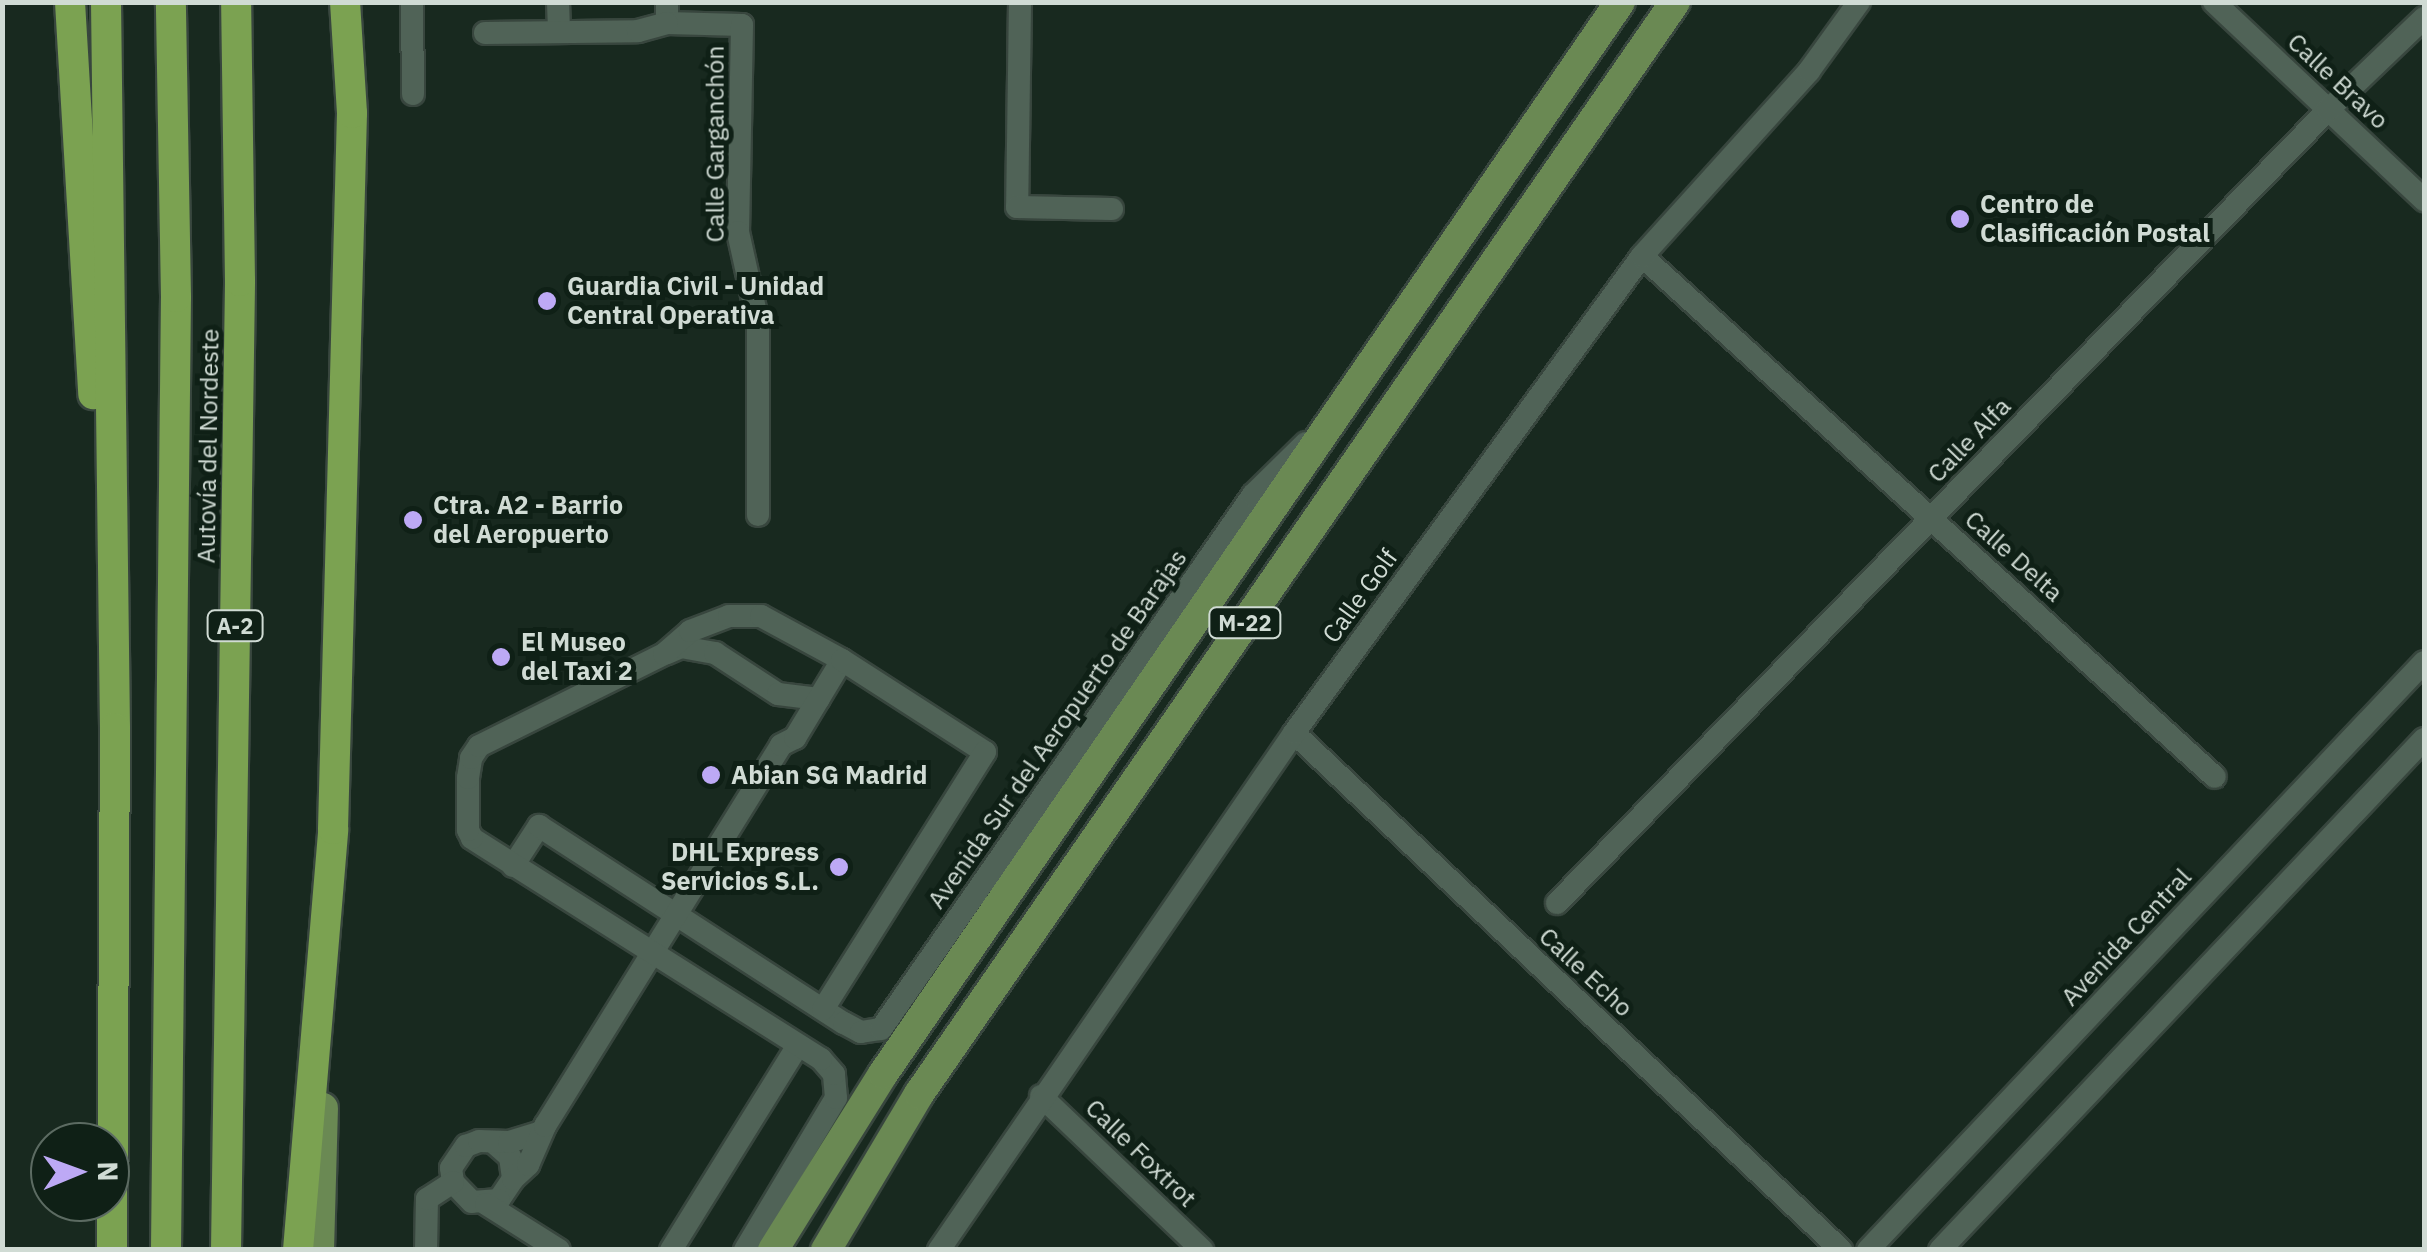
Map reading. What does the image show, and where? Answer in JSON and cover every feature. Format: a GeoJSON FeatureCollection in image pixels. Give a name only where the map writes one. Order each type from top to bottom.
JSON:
{"type":"FeatureCollection","features":[{"type":"Feature","properties":{"kind":"highway"},"geometry":{"type":"LineString","coordinates":[[70,2],[98,480],[99,1122]]}},
{"type":"Feature","properties":{"kind":"highway"},"geometry":{"type":"LineString","coordinates":[[106,2],[116,728],[112,1250]]}},
{"type":"Feature","properties":{"kind":"highway","name":"Autovía del Nordeste"},"geometry":{"type":"LineString","coordinates":[[166,1250],[176,316],[171,2]]}},
{"type":"Feature","properties":{"kind":"highway","name":"Autovía del Nordeste"},"geometry":{"type":"LineString","coordinates":[[226,1250],[240,281],[236,2]]}},
{"type":"Feature","properties":{"kind":"highway"},"geometry":{"type":"LineString","coordinates":[[298,1250],[333,829],[352,113],[345,2]]}},
{"type":"Feature","properties":{"kind":"highway"},"geometry":{"type":"LineString","coordinates":[[98,1222],[98,1250]]}},
{"type":"Feature","properties":{"kind":"main road","name":"M-22"},"geometry":{"type":"LineString","coordinates":[[773,1250],[883,1074],[1620,2]]}},
{"type":"Feature","properties":{"kind":"main road","name":"M-22"},"geometry":{"type":"LineString","coordinates":[[826,1250],[920,1094],[1673,5]]}},
{"type":"Feature","properties":{"kind":"main road"},"geometry":{"type":"LineString","coordinates":[[319,1250],[322,972]]}},
{"type":"Feature","properties":{"kind":"street"},"geometry":{"type":"LineString","coordinates":[[412,2],[413,94]]}},
{"type":"Feature","properties":{"kind":"street"},"geometry":{"type":"LineString","coordinates":[[558,2],[559,32]]}},
{"type":"Feature","properties":{"kind":"street"},"geometry":{"type":"LineString","coordinates":[[1020,2],[1017,207],[1112,209]]}},
{"type":"Feature","properties":{"kind":"street","name":"Calle Golf"},"geometry":{"type":"LineString","coordinates":[[939,1250],[1294,732],[1642,256],[1809,72],[1859,2]]}},
{"type":"Feature","properties":{"kind":"street","name":"Calle Bravo"},"geometry":{"type":"LineString","coordinates":[[2214,2],[2424,200]]}},
{"type":"Feature","properties":{"kind":"street","name":"Calle Garganchón"},"geometry":{"type":"LineString","coordinates":[[485,33],[638,30],[667,13],[742,25],[738,232],[758,322],[758,515]]}},
{"type":"Feature","properties":{"kind":"street","name":"Calle Alfa"},"geometry":{"type":"LineString","coordinates":[[1557,903],[2328,110],[2424,18]]}},
{"type":"Feature","properties":{"kind":"street","name":"Calle Delta"},"geometry":{"type":"LineString","coordinates":[[1642,256],[2215,777]]}},
{"type":"Feature","properties":{"kind":"street","name":"Avenida Sur del Aeropuerto de Barajas"},"geometry":{"type":"LineString","coordinates":[[513,866],[538,826],[861,1032],[881,1030],[1253,495],[1330,419]]}},
{"type":"Feature","properties":{"kind":"street","name":"Avenida Sur del Aeropuerto de Barajas"},"geometry":{"type":"LineString","coordinates":[[664,654],[690,632],[730,616],[761,616],[842,660],[985,752],[823,1009]]}},
{"type":"Feature","properties":{"kind":"street","name":"Avenida Sur del Aeropuerto de Barajas"},"geometry":{"type":"LineString","coordinates":[[746,1250],[836,1098],[834,1074],[798,1045],[472,838],[468,830],[468,778],[471,758],[479,746],[681,647],[715,653],[778,694],[819,699]]}},
{"type":"Feature","properties":{"kind":"street"},"geometry":{"type":"LineString","coordinates":[[781,745],[795,738],[842,660]]}},
{"type":"Feature","properties":{"kind":"street","name":"Avenida Central"},"geometry":{"type":"LineString","coordinates":[[1868,1250],[2424,662]]}},
{"type":"Feature","properties":{"kind":"street"},"geometry":{"type":"LineString","coordinates":[[486,1204],[499,1200],[528,1165],[542,1132],[781,745],[784,710],[778,694]]}},
{"type":"Feature","properties":{"kind":"street","name":"Calle Echo"},"geometry":{"type":"LineString","coordinates":[[1294,732],[1841,1250]]}},
{"type":"Feature","properties":{"kind":"street"},"geometry":{"type":"LineString","coordinates":[[1940,1250],[2424,738]]}},
{"type":"Feature","properties":{"kind":"street"},"geometry":{"type":"LineString","coordinates":[[672,1250],[798,1045]]}},
{"type":"Feature","properties":{"kind":"street","name":"Calle Foxtrot"},"geometry":{"type":"LineString","coordinates":[[1042,1096],[1202,1250]]}},
{"type":"Feature","properties":{"kind":"street"},"geometry":{"type":"LineString","coordinates":[[542,1132],[466,1146],[452,1168],[453,1182],[472,1202],[486,1204],[559,1250]]}},
{"type":"Feature","properties":{"kind":"street"},"geometry":{"type":"LineString","coordinates":[[493,1142],[510,1157],[514,1180]]}},
{"type":"Feature","properties":{"kind":"street"},"geometry":{"type":"LineString","coordinates":[[426,1250],[427,1199],[453,1182]]}},
{"type":"Feature","properties":{"kind":"place","name":"Centro de Clasificación Postal"},"geometry":{"type":"Point","coordinates":[1960,219]}},
{"type":"Feature","properties":{"kind":"place","name":"Guardia Civil - Unidad Central Operativa"},"geometry":{"type":"Point","coordinates":[547,301]}},
{"type":"Feature","properties":{"kind":"place","name":"Ctra. A2 - Barrio del Aeropuerto"},"geometry":{"type":"Point","coordinates":[413,520]}},
{"type":"Feature","properties":{"kind":"place","name":"El Museo del Taxi 2"},"geometry":{"type":"Point","coordinates":[501,657]}},
{"type":"Feature","properties":{"kind":"place","name":"Abian SG Madrid"},"geometry":{"type":"Point","coordinates":[711,775]}},
{"type":"Feature","properties":{"kind":"place","name":"DHL Express Servicios S.L."},"geometry":{"type":"Point","coordinates":[839,867]}}]}
